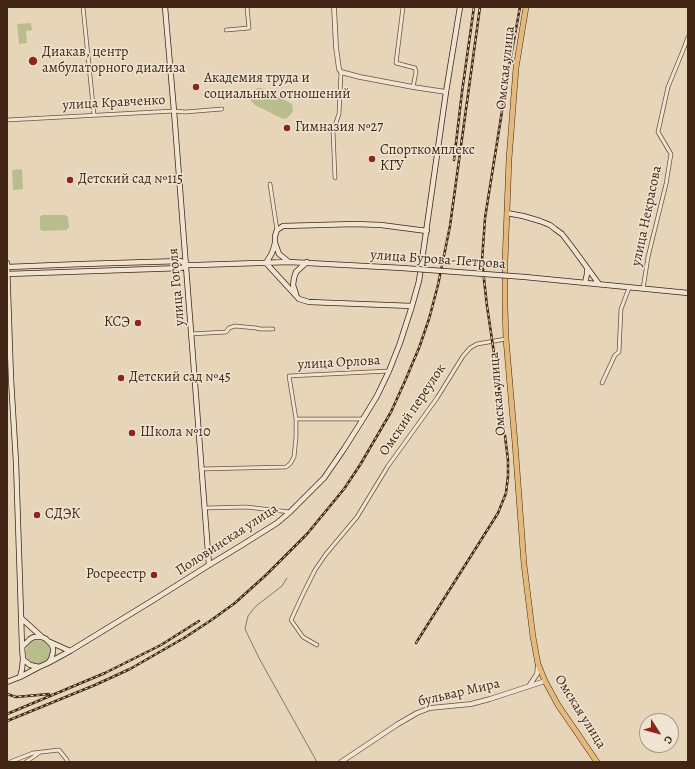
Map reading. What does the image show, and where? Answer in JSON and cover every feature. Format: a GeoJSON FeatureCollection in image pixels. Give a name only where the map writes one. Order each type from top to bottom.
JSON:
{"type":"FeatureCollection","features":[{"type":"Feature","properties":{"kind":"main road","name":"улица Гоголя"},"geometry":{"type":"LineString","coordinates":[[165,7],[209,565]]}},
{"type":"Feature","properties":{"kind":"main road","name":"Половинская улица"},"geometry":{"type":"LineString","coordinates":[[48,663],[70,651],[277,523],[324,478],[378,396],[400,344],[419,281],[446,92],[460,7]]}},
{"type":"Feature","properties":{"kind":"main road","name":"Омская улица"},"geometry":{"type":"LineString","coordinates":[[526,7],[515,83],[509,159],[505,277],[506,339],[524,564],[533,637],[538,664],[545,681],[562,711],[597,762]]}},
{"type":"Feature","properties":{"kind":"main road"},"geometry":{"type":"LineString","coordinates":[[507,213],[540,221],[550,225],[562,234],[599,284]]}},
{"type":"Feature","properties":{"kind":"main road"},"geometry":{"type":"LineString","coordinates":[[412,306],[309,302],[299,299],[266,263],[272,253],[277,230],[283,226],[355,224],[427,231]]}},
{"type":"Feature","properties":{"kind":"main road"},"geometry":{"type":"LineString","coordinates":[[275,243],[279,254],[288,262]]}},
{"type":"Feature","properties":{"kind":"main road","name":"улица Бурова-Петрова"},"geometry":{"type":"LineString","coordinates":[[7,267],[181,261],[186,265]]}},
{"type":"Feature","properties":{"kind":"main road"},"geometry":{"type":"LineString","coordinates":[[296,295],[293,285],[294,278],[296,272],[307,262]]}},
{"type":"Feature","properties":{"kind":"main road","name":"улица Бурова-Петрова"},"geometry":{"type":"LineString","coordinates":[[7,274],[182,268],[186,265],[307,262],[526,277],[688,293]]}},
{"type":"Feature","properties":{"kind":"main road"},"geometry":{"type":"LineString","coordinates":[[7,263],[9,379],[16,462],[23,659],[20,677]]}},
{"type":"Feature","properties":{"kind":"main road"},"geometry":{"type":"LineString","coordinates":[[584,283],[588,274],[587,269]]}},
{"type":"Feature","properties":{"kind":"main road"},"geometry":{"type":"LineString","coordinates":[[21,618],[42,637],[70,651]]}},
{"type":"Feature","properties":{"kind":"main road"},"geometry":{"type":"LineString","coordinates":[[22,647],[34,637],[42,637]]}},
{"type":"Feature","properties":{"kind":"main road"},"geometry":{"type":"LineString","coordinates":[[7,682],[48,663],[53,652],[53,648],[49,641]]}},
{"type":"Feature","properties":{"kind":"main road"},"geometry":{"type":"LineString","coordinates":[[23,659],[30,665],[39,668]]}},
{"type":"Feature","properties":{"kind":"street"},"geometry":{"type":"LineString","coordinates":[[83,7],[94,115]]}},
{"type":"Feature","properties":{"kind":"street"},"geometry":{"type":"LineString","coordinates":[[226,30],[249,28],[247,7]]}},
{"type":"Feature","properties":{"kind":"street"},"geometry":{"type":"LineString","coordinates":[[334,7],[336,47],[340,70],[339,114],[333,131],[335,178]]}},
{"type":"Feature","properties":{"kind":"street"},"geometry":{"type":"LineString","coordinates":[[403,7],[396,63],[415,68],[416,72],[413,88]]}},
{"type":"Feature","properties":{"kind":"street","name":"улица Некрасова"},"geometry":{"type":"LineString","coordinates":[[643,289],[648,257],[666,184],[671,154],[658,132],[668,87],[688,37]]}},
{"type":"Feature","properties":{"kind":"street"},"geometry":{"type":"LineString","coordinates":[[340,70],[360,77],[413,88],[446,92]]}},
{"type":"Feature","properties":{"kind":"street","name":"улица Кравченко"},"geometry":{"type":"LineString","coordinates":[[7,120],[222,109]]}},
{"type":"Feature","properties":{"kind":"street"},"geometry":{"type":"LineString","coordinates":[[270,184],[277,230]]}},
{"type":"Feature","properties":{"kind":"street"},"geometry":{"type":"LineString","coordinates":[[602,383],[615,354],[619,352],[622,309],[629,288]]}},
{"type":"Feature","properties":{"kind":"street"},"geometry":{"type":"LineString","coordinates":[[191,334],[226,332],[229,328],[235,326],[273,329]]}},
{"type":"Feature","properties":{"kind":"street","name":"Омский переулок"},"geometry":{"type":"LineString","coordinates":[[317,645],[303,637],[291,620],[315,570],[326,554],[357,517],[388,466],[437,398],[463,356],[470,348],[477,344],[506,339]]}},
{"type":"Feature","properties":{"kind":"street","name":"улица Орлова"},"geometry":{"type":"LineString","coordinates":[[296,418],[289,376],[389,371]]}},
{"type":"Feature","properties":{"kind":"street"},"geometry":{"type":"LineString","coordinates":[[201,469],[286,467],[290,464],[294,457],[296,418],[363,419]]}},
{"type":"Feature","properties":{"kind":"street"},"geometry":{"type":"LineString","coordinates":[[205,508],[246,507],[290,512]]}},
{"type":"Feature","properties":{"kind":"street"},"geometry":{"type":"LineString","coordinates":[[529,686],[537,674],[538,664]]}},
{"type":"Feature","properties":{"kind":"street","name":"бульвар Мира"},"geometry":{"type":"LineString","coordinates":[[341,762],[417,713],[435,707],[471,704],[545,681]]}},
{"type":"Feature","properties":{"kind":"street"},"geometry":{"type":"LineString","coordinates":[[10,762],[33,753],[59,750],[67,762]]}},
{"type":"Feature","properties":{"kind":"street"},"geometry":{"type":"LineString","coordinates":[[26,762],[41,752]]}},
{"type":"Feature","properties":{"kind":"green space"},"geometry":{"type":"Polygon","coordinates":[[[31,23],[32,30],[26,31],[27,43],[19,44],[17,24],[31,23]]]}},
{"type":"Feature","properties":{"kind":"green space"},"geometry":{"type":"Polygon","coordinates":[[[257,88],[266,90],[292,104],[293,111],[286,119],[255,105],[251,101],[250,96],[257,88]]]}},
{"type":"Feature","properties":{"kind":"green space"},"geometry":{"type":"Polygon","coordinates":[[[22,169],[23,189],[13,190],[12,170],[22,169]]]}},
{"type":"Feature","properties":{"kind":"green space"},"geometry":{"type":"Polygon","coordinates":[[[42,215],[65,215],[68,217],[69,227],[67,230],[42,231],[40,229],[40,217],[42,215]]]}},
{"type":"Feature","properties":{"kind":"green space"},"geometry":{"type":"Polygon","coordinates":[[[38,640],[47,643],[50,652],[47,661],[38,664],[29,661],[26,652],[29,643],[38,640]]]}},
{"type":"Feature","properties":{"kind":"waterway"},"geometry":{"type":"LineString","coordinates":[[287,578],[282,586],[256,606],[248,616],[245,629],[259,658],[317,762]]}},
{"type":"Feature","properties":{"kind":"railway"},"geometry":{"type":"LineString","coordinates":[[454,160],[474,7]]}},
{"type":"Feature","properties":{"kind":"railway"},"geometry":{"type":"LineString","coordinates":[[7,721],[130,669],[184,638],[235,603],[266,575],[307,534],[344,489],[360,465],[391,412],[405,381],[429,319],[438,285],[450,226],[480,7]]}},
{"type":"Feature","properties":{"kind":"railway"},"geometry":{"type":"LineString","coordinates":[[416,643],[498,513],[506,493],[508,460],[482,261],[485,218],[520,7]]}},
{"type":"Feature","properties":{"kind":"railway"},"geometry":{"type":"LineString","coordinates":[[7,714],[105,673],[161,645],[199,621]]}},
{"type":"Feature","properties":{"kind":"railway"},"geometry":{"type":"LineString","coordinates":[[7,694],[16,697],[49,694]]}},
{"type":"Feature","properties":{"kind":"place","name":"Диакав, центр амбулаторного диализа"},"geometry":{"type":"Point","coordinates":[33,61]}},
{"type":"Feature","properties":{"kind":"place","name":"Академия труда и социальных отношений"},"geometry":{"type":"Point","coordinates":[196,87]}},
{"type":"Feature","properties":{"kind":"place","name":"Гимназия №27"},"geometry":{"type":"Point","coordinates":[287,128]}},
{"type":"Feature","properties":{"kind":"place","name":"Спорткомплекс КГУ"},"geometry":{"type":"Point","coordinates":[372,159]}},
{"type":"Feature","properties":{"kind":"place","name":"Детский сад №115"},"geometry":{"type":"Point","coordinates":[70,180]}},
{"type":"Feature","properties":{"kind":"place","name":"КСЭ"},"geometry":{"type":"Point","coordinates":[138,323]}},
{"type":"Feature","properties":{"kind":"place","name":"Детский сад №45"},"geometry":{"type":"Point","coordinates":[121,378]}},
{"type":"Feature","properties":{"kind":"place","name":"Школа №10"},"geometry":{"type":"Point","coordinates":[132,433]}},
{"type":"Feature","properties":{"kind":"place","name":"СДЭК"},"geometry":{"type":"Point","coordinates":[37,515]}},
{"type":"Feature","properties":{"kind":"place","name":"Росреестр"},"geometry":{"type":"Point","coordinates":[154,575]}}]}
